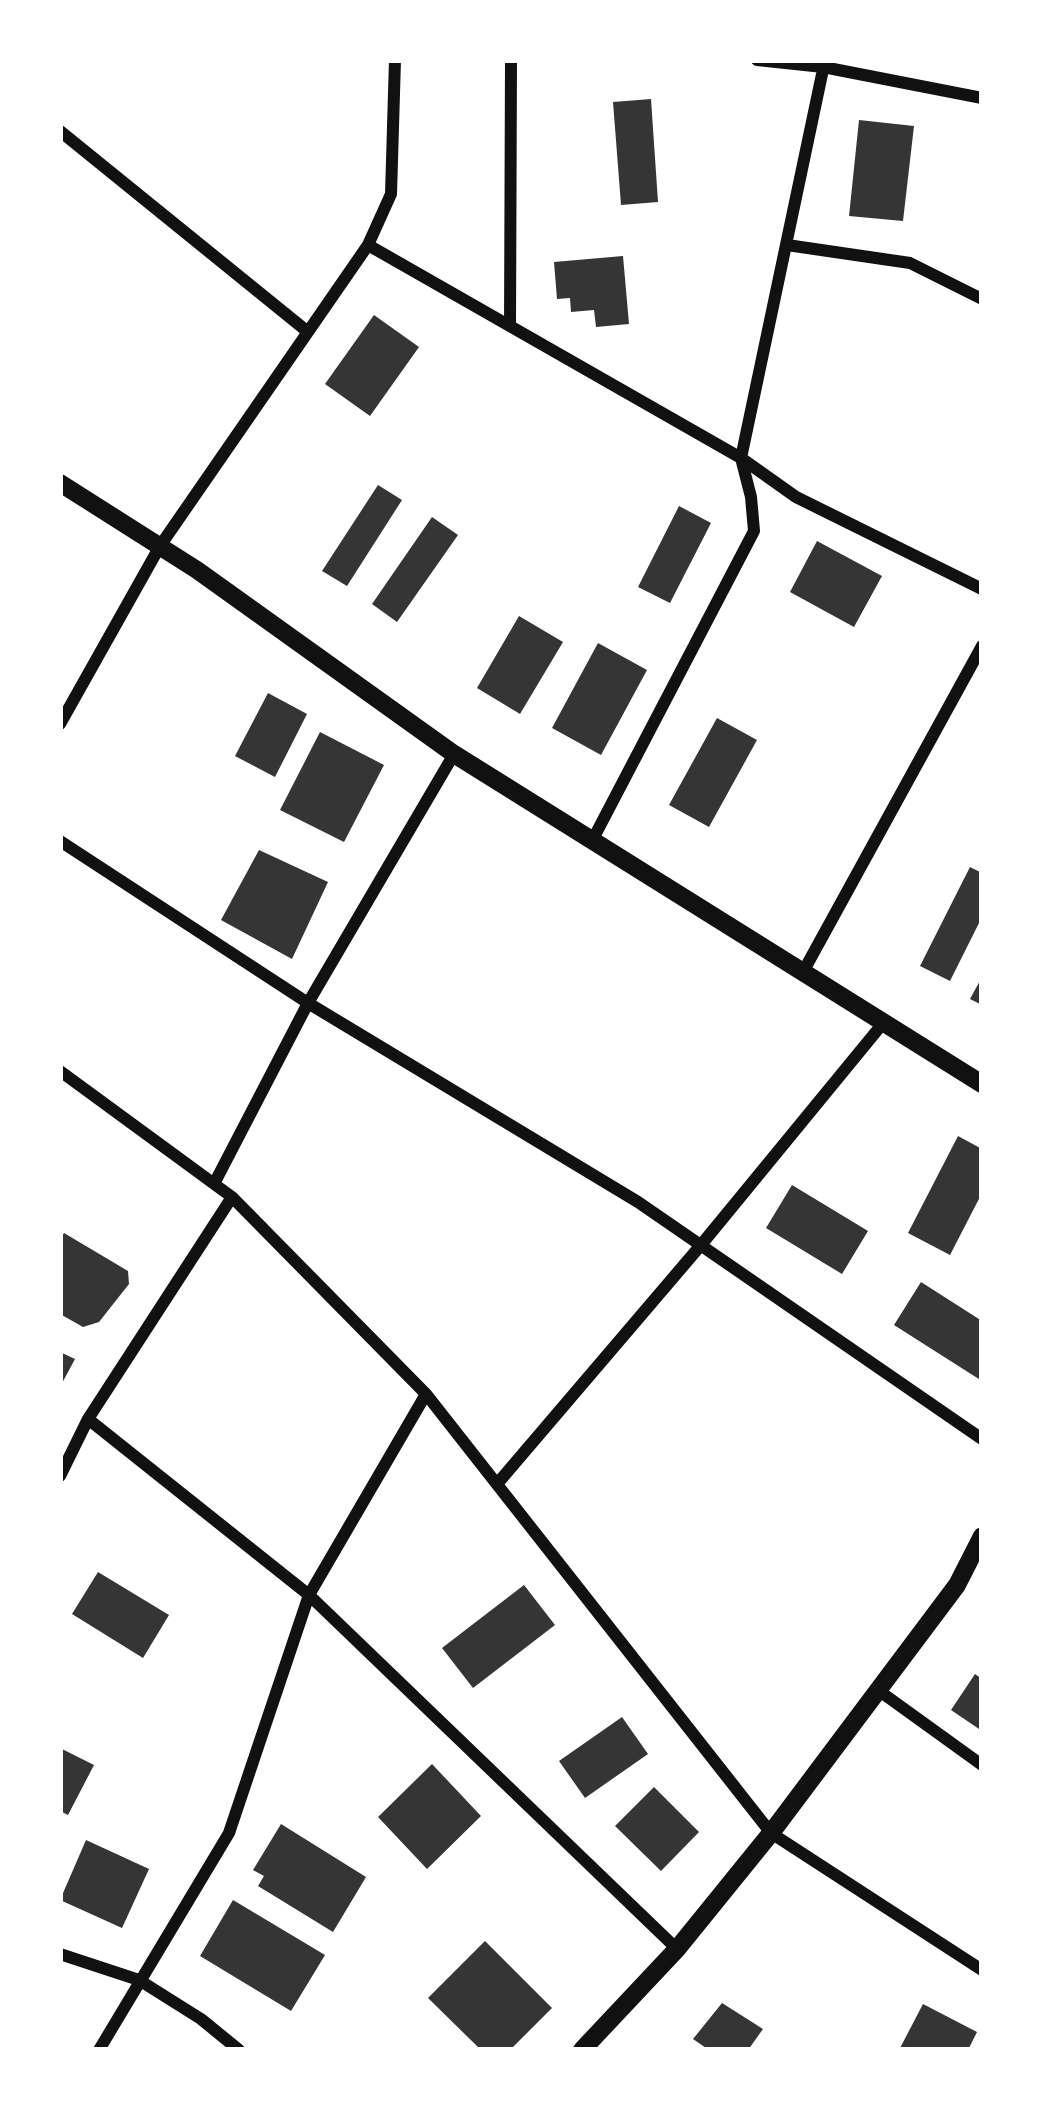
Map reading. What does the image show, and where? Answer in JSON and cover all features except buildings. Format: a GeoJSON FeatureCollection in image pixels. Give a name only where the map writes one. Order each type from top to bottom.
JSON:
{"type":"FeatureCollection","features":[{"type":"Feature","properties":{"kind":"street"},"geometry":{"type":"LineString","coordinates":[[60,724],[160,546],[368,244],[391,194],[394,60]]}},
{"type":"Feature","properties":{"kind":"street"},"geometry":{"type":"LineString","coordinates":[[510,326],[512,60]]}},
{"type":"Feature","properties":{"kind":"street"},"geometry":{"type":"LineString","coordinates":[[757,60],[824,63],[982,98]]}},
{"type":"Feature","properties":{"kind":"street"},"geometry":{"type":"LineString","coordinates":[[592,841],[754,531],[741,458],[824,63]]}},
{"type":"Feature","properties":{"kind":"street"},"geometry":{"type":"LineString","coordinates":[[60,131],[308,332]]}},
{"type":"Feature","properties":{"kind":"street"},"geometry":{"type":"LineString","coordinates":[[368,244],[741,458],[796,497],[982,589]]}},
{"type":"Feature","properties":{"kind":"street"},"geometry":{"type":"LineString","coordinates":[[787,245],[910,263],[982,299]]}},
{"type":"Feature","properties":{"kind":"street"},"geometry":{"type":"LineString","coordinates":[[60,483],[160,546],[454,754],[982,1084]]}},
{"type":"Feature","properties":{"kind":"street"},"geometry":{"type":"LineString","coordinates":[[803,972],[982,646]]}},
{"type":"Feature","properties":{"kind":"street"},"geometry":{"type":"LineString","coordinates":[[215,1182],[308,1003],[454,754]]}},
{"type":"Feature","properties":{"kind":"street"},"geometry":{"type":"LineString","coordinates":[[60,841],[308,1003],[638,1202],[982,1439]]}},
{"type":"Feature","properties":{"kind":"street"},"geometry":{"type":"LineString","coordinates":[[496,1484],[884,1022]]}},
{"type":"Feature","properties":{"kind":"street"},"geometry":{"type":"LineString","coordinates":[[60,1071],[232,1197],[426,1394],[771,1833],[982,1970]]}},
{"type":"Feature","properties":{"kind":"street"},"geometry":{"type":"LineString","coordinates":[[61,1472],[88,1419],[232,1197]]}},
{"type":"Feature","properties":{"kind":"street"},"geometry":{"type":"LineString","coordinates":[[99,2050],[229,1833],[309,1595],[426,1394]]}},
{"type":"Feature","properties":{"kind":"street"},"geometry":{"type":"LineString","coordinates":[[88,1419],[309,1595],[677,1949]]}},
{"type":"Feature","properties":{"kind":"street"},"geometry":{"type":"LineString","coordinates":[[582,2050],[677,1949],[771,1833],[957,1585],[982,1535]]}},
{"type":"Feature","properties":{"kind":"street"},"geometry":{"type":"LineString","coordinates":[[878,1690],[982,1765]]}},
{"type":"Feature","properties":{"kind":"street"},"geometry":{"type":"LineString","coordinates":[[60,1954],[139,1980],[201,2019],[239,2050]]}}]}
